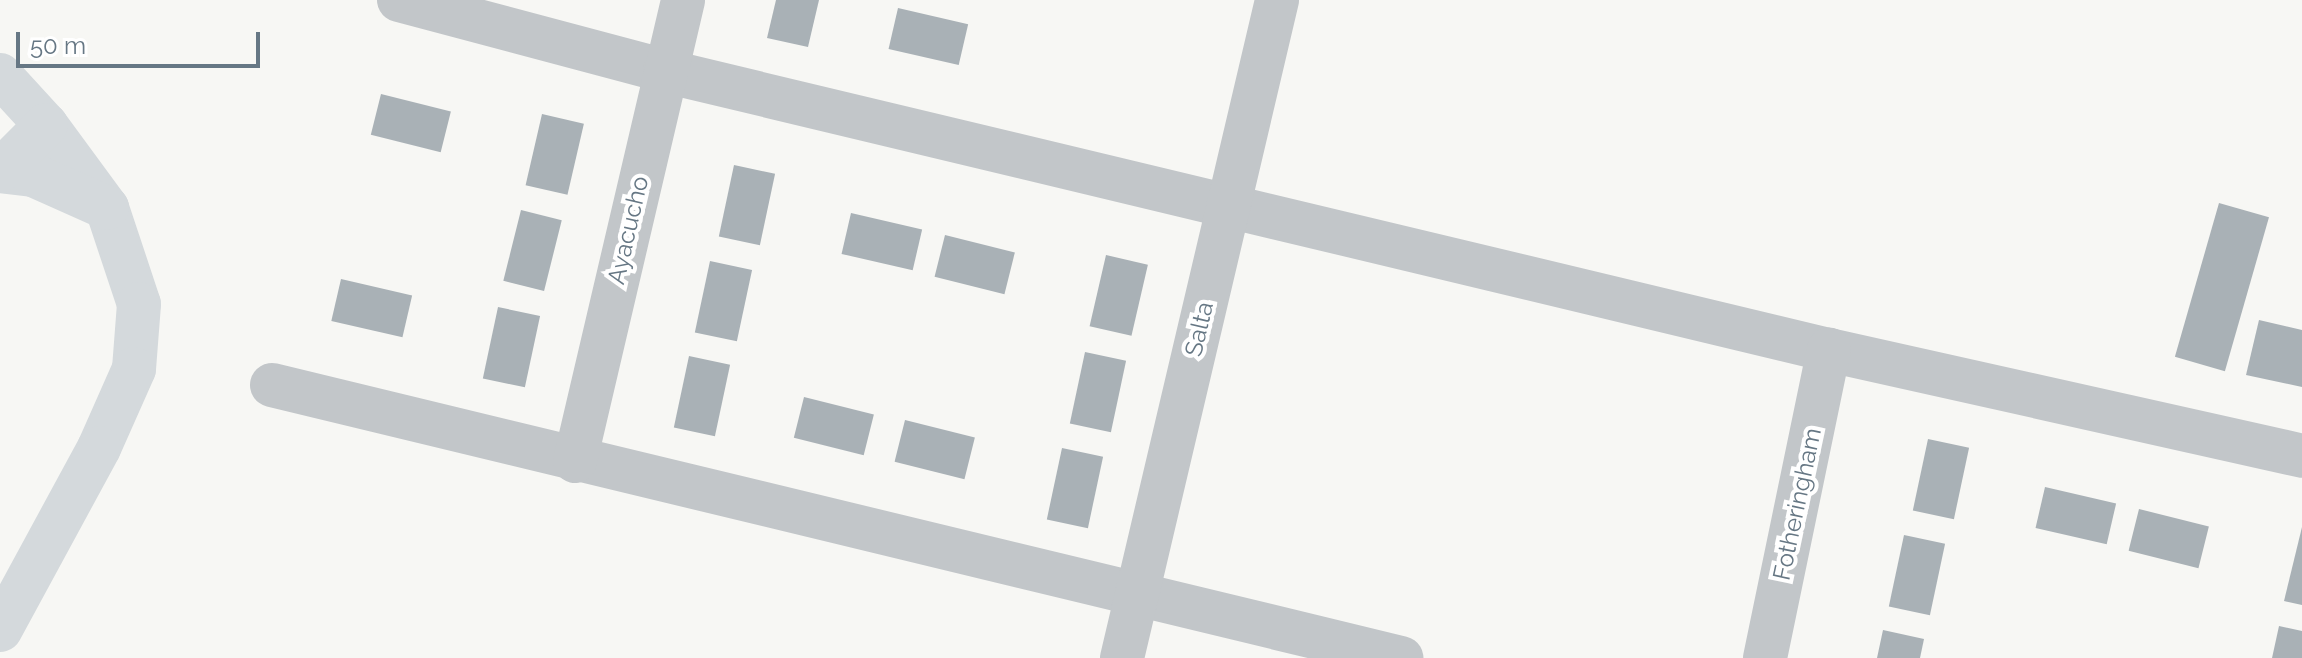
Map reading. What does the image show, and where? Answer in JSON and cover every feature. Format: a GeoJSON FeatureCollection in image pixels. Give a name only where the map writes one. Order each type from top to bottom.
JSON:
{"type":"FeatureCollection","features":[{"type":"Feature","properties":{"kind":"main road"},"geometry":{"type":"LineString","coordinates":[[0,75],[46,125],[107,208],[139,304],[134,369],[99,448],[0,630]]}},
{"type":"Feature","properties":{"kind":"main road"},"geometry":{"type":"LineString","coordinates":[[0,171],[46,125]]}},
{"type":"Feature","properties":{"kind":"main road"},"geometry":{"type":"LineString","coordinates":[[0,171],[33,175],[107,208]]}},
{"type":"Feature","properties":{"kind":"street"},"geometry":{"type":"LineString","coordinates":[[399,0],[665,71],[1829,350],[2302,456]]}},
{"type":"Feature","properties":{"kind":"street","name":"Ayacucho"},"geometry":{"type":"LineString","coordinates":[[575,461],[683,0]]}},
{"type":"Feature","properties":{"kind":"street","name":"Salta"},"geometry":{"type":"LineString","coordinates":[[1122,658],[1277,0]]}},
{"type":"Feature","properties":{"kind":"street","name":"Fotheringham"},"geometry":{"type":"LineString","coordinates":[[1765,658],[1829,350]]}},
{"type":"Feature","properties":{"kind":"street"},"geometry":{"type":"LineString","coordinates":[[272,385],[1136,598],[1401,658]]}},
{"type":"Feature","properties":{"kind":"building"},"geometry":{"type":"Polygon","coordinates":[[[776,0],[819,0],[808,47],[767,38],[776,0]]]}},
{"type":"Feature","properties":{"kind":"building"},"geometry":{"type":"Polygon","coordinates":[[[898,8],[968,24],[959,65],[889,49],[898,8]]]}},
{"type":"Feature","properties":{"kind":"building"},"geometry":{"type":"Polygon","coordinates":[[[381,94],[451,111],[441,152],[371,135],[381,94]]]}},
{"type":"Feature","properties":{"kind":"building"},"geometry":{"type":"Polygon","coordinates":[[[542,114],[584,124],[567,195],[526,185],[542,114]]]}},
{"type":"Feature","properties":{"kind":"building"},"geometry":{"type":"Polygon","coordinates":[[[734,165],[775,174],[760,245],[719,236],[734,165]]]}},
{"type":"Feature","properties":{"kind":"building"},"geometry":{"type":"Polygon","coordinates":[[[2219,203],[2269,217],[2225,371],[2175,357],[2219,203]]]}},
{"type":"Feature","properties":{"kind":"building"},"geometry":{"type":"Polygon","coordinates":[[[521,210],[562,220],[544,291],[503,281],[521,210]]]}},
{"type":"Feature","properties":{"kind":"building"},"geometry":{"type":"Polygon","coordinates":[[[851,213],[922,229],[913,270],[842,254],[851,213]]]}},
{"type":"Feature","properties":{"kind":"building"},"geometry":{"type":"Polygon","coordinates":[[[945,235],[1015,252],[1004,294],[935,277],[945,235]]]}},
{"type":"Feature","properties":{"kind":"building"},"geometry":{"type":"Polygon","coordinates":[[[1106,255],[1148,265],[1131,336],[1090,326],[1106,255]]]}},
{"type":"Feature","properties":{"kind":"building"},"geometry":{"type":"Polygon","coordinates":[[[710,261],[752,270],[737,341],[695,332],[710,261]]]}},
{"type":"Feature","properties":{"kind":"building"},"geometry":{"type":"Polygon","coordinates":[[[341,279],[412,295],[402,337],[331,321],[341,279]]]}},
{"type":"Feature","properties":{"kind":"building"},"geometry":{"type":"Polygon","coordinates":[[[498,307],[540,316],[525,387],[483,378],[498,307]]]}},
{"type":"Feature","properties":{"kind":"building"},"geometry":{"type":"Polygon","coordinates":[[[2259,320],[2302,330],[2302,387],[2246,375],[2259,320]]]}},
{"type":"Feature","properties":{"kind":"building"},"geometry":{"type":"Polygon","coordinates":[[[1085,352],[1126,361],[1111,432],[1070,423],[1085,352]]]}},
{"type":"Feature","properties":{"kind":"building"},"geometry":{"type":"Polygon","coordinates":[[[689,356],[730,365],[715,436],[674,427],[689,356]]]}},
{"type":"Feature","properties":{"kind":"building"},"geometry":{"type":"Polygon","coordinates":[[[804,397],[874,414],[864,455],[794,438],[804,397]]]}},
{"type":"Feature","properties":{"kind":"building"},"geometry":{"type":"Polygon","coordinates":[[[905,420],[975,437],[964,479],[895,462],[905,420]]]}},
{"type":"Feature","properties":{"kind":"building"},"geometry":{"type":"Polygon","coordinates":[[[1928,439],[1969,448],[1954,519],[1913,510],[1928,439]]]}},
{"type":"Feature","properties":{"kind":"building"},"geometry":{"type":"Polygon","coordinates":[[[1062,448],[1103,457],[1088,528],[1047,519],[1062,448]]]}},
{"type":"Feature","properties":{"kind":"building"},"geometry":{"type":"Polygon","coordinates":[[[2045,487],[2116,503],[2107,544],[2036,528],[2045,487]]]}},
{"type":"Feature","properties":{"kind":"building"},"geometry":{"type":"Polygon","coordinates":[[[2139,509],[2209,526],[2198,568],[2129,551],[2139,509]]]}},
{"type":"Feature","properties":{"kind":"building"},"geometry":{"type":"Polygon","coordinates":[[[2302,527],[2302,605],[2284,601],[2302,527]]]}},
{"type":"Feature","properties":{"kind":"building"},"geometry":{"type":"Polygon","coordinates":[[[1904,535],[1945,544],[1930,615],[1889,606],[1904,535]]]}},
{"type":"Feature","properties":{"kind":"building"},"geometry":{"type":"Polygon","coordinates":[[[2279,626],[2302,631],[2302,658],[2272,658],[2279,626]]]}},
{"type":"Feature","properties":{"kind":"building"},"geometry":{"type":"Polygon","coordinates":[[[1883,630],[1924,639],[1920,658],[1877,658],[1883,630]]]}}]}
